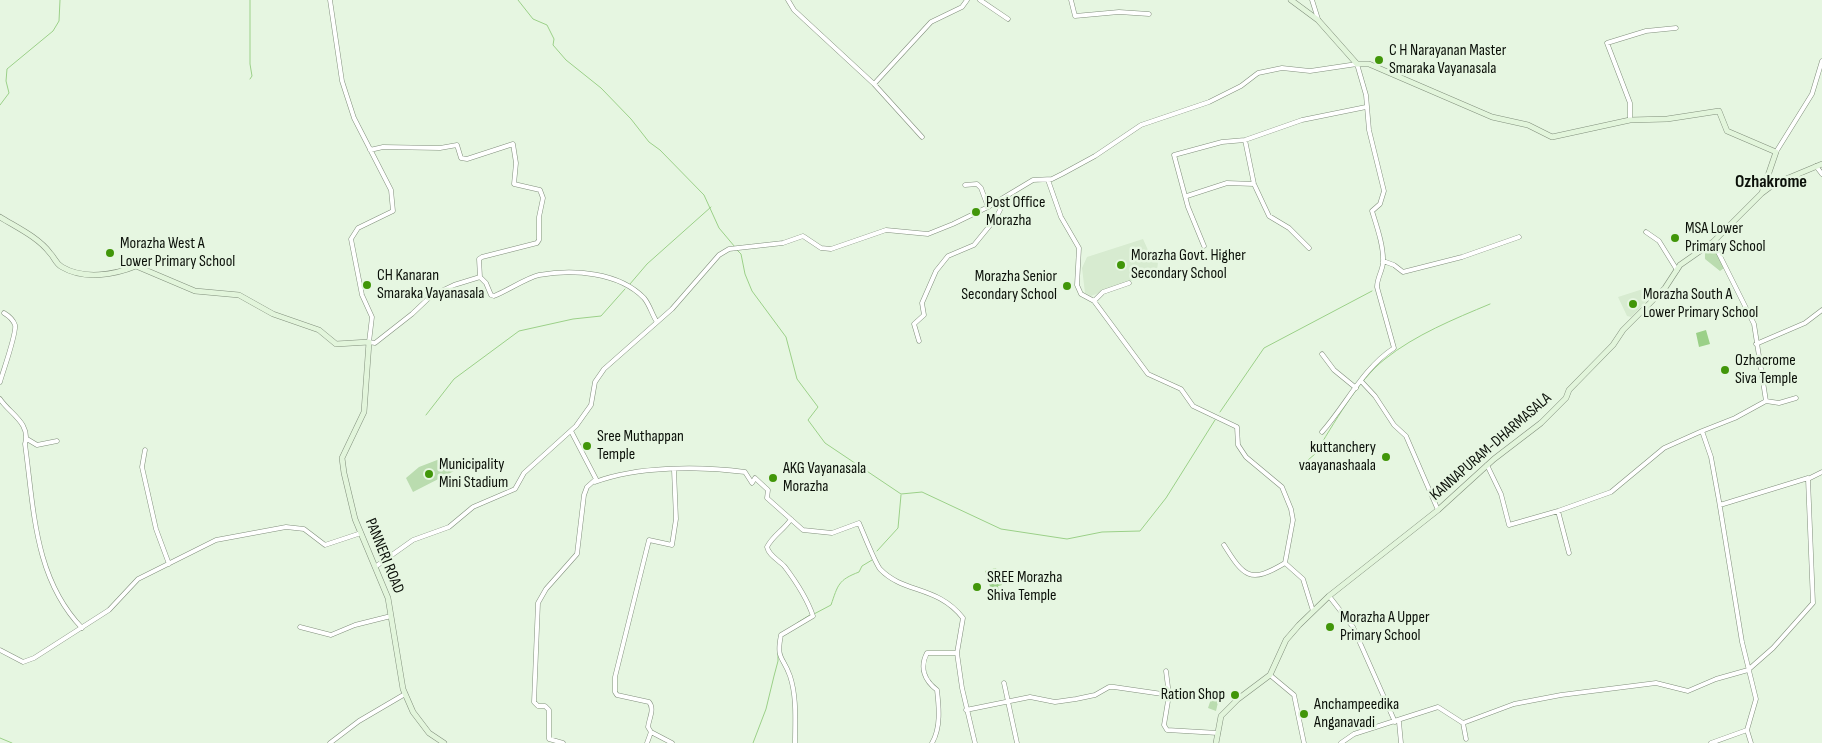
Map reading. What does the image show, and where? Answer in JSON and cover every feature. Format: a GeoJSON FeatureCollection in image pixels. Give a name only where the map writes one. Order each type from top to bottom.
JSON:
{"type":"FeatureCollection","features":[{"type":"Feature","properties":{"kind":"main road"},"geometry":{"type":"LineString","coordinates":[[1291,0],[1318,20],[1358,64],[1369,64],[1492,117],[1528,125],[1552,137],[1630,120],[1667,119],[1719,111],[1727,131],[1776,152],[1762,193]]}},
{"type":"Feature","properties":{"kind":"main road","name":"KANNAPURAM-DHARMASALA"},"geometry":{"type":"LineString","coordinates":[[1216,743],[1221,716],[1238,699],[1270,675],[1286,640],[1313,611],[1329,596],[1438,510],[1486,465],[1523,439],[1566,398],[1569,390],[1613,345],[1623,330],[1665,288],[1677,270],[1692,256],[1713,242],[1762,193],[1774,184],[1819,165]]}},
{"type":"Feature","properties":{"kind":"main road"},"geometry":{"type":"LineString","coordinates":[[0,217],[27,234],[50,252],[56,263],[64,269],[108,275],[136,266],[195,291],[239,295],[274,314],[319,330],[336,344],[370,342]]}},
{"type":"Feature","properties":{"kind":"main road","name":"PANNERI ROAD"},"geometry":{"type":"LineString","coordinates":[[370,342],[364,412],[342,458],[345,482],[355,519],[388,598],[405,694],[413,712],[423,726],[444,743]]}},
{"type":"Feature","properties":{"kind":"street"},"geometry":{"type":"LineString","coordinates":[[330,0],[342,81],[354,118],[391,190],[393,211],[358,228],[351,239],[362,295],[372,317],[370,342],[375,343],[395,328],[431,296],[454,285],[480,277]]}},
{"type":"Feature","properties":{"kind":"street"},"geometry":{"type":"LineString","coordinates":[[788,0],[794,10],[874,84],[922,137]]}},
{"type":"Feature","properties":{"kind":"street"},"geometry":{"type":"LineString","coordinates":[[874,84],[931,22],[962,7],[968,0]]}},
{"type":"Feature","properties":{"kind":"street"},"geometry":{"type":"LineString","coordinates":[[980,0],[1008,19]]}},
{"type":"Feature","properties":{"kind":"street"},"geometry":{"type":"LineString","coordinates":[[1071,0],[1075,16],[1119,12],[1149,14]]}},
{"type":"Feature","properties":{"kind":"street"},"geometry":{"type":"LineString","coordinates":[[1312,0],[1318,20]]}},
{"type":"Feature","properties":{"kind":"street"},"geometry":{"type":"LineString","coordinates":[[1630,120],[1630,103],[1607,43],[1646,31],[1676,28]]}},
{"type":"Feature","properties":{"kind":"street"},"geometry":{"type":"LineString","coordinates":[[1776,152],[1812,94],[1822,61]]}},
{"type":"Feature","properties":{"kind":"street"},"geometry":{"type":"LineString","coordinates":[[376,567],[413,540],[449,527],[473,507],[514,488],[531,466],[571,431],[591,405],[595,382],[604,369],[672,310],[719,255],[729,249],[749,245],[782,243],[803,236],[821,248],[831,249],[886,230],[928,234],[988,207],[1033,180],[1048,180],[1095,156],[1141,125],[1209,102],[1242,86],[1258,73],[1282,68],[1310,71],[1358,64],[1366,95],[1369,130],[1384,191],[1380,204],[1372,212],[1383,261],[1377,276],[1377,287],[1394,348],[1386,353],[1361,381],[1322,432]]}},
{"type":"Feature","properties":{"kind":"street"},"geometry":{"type":"LineString","coordinates":[[1204,246],[1188,207],[1187,196],[1174,156],[1222,142],[1245,140],[1302,120],[1366,107]]}},
{"type":"Feature","properties":{"kind":"street"},"geometry":{"type":"LineString","coordinates":[[1245,140],[1254,184],[1269,216],[1289,228],[1309,248]]}},
{"type":"Feature","properties":{"kind":"street"},"geometry":{"type":"LineString","coordinates":[[370,150],[384,147],[440,148],[457,145],[461,158],[467,158],[513,144],[516,163],[514,184],[540,190],[543,198],[539,217],[539,240],[531,245],[479,259],[480,277],[486,283],[491,295],[494,296],[538,275],[582,273],[620,282],[644,299],[657,322]]}},
{"type":"Feature","properties":{"kind":"street"},"geometry":{"type":"LineString","coordinates":[[1819,165],[1822,174]]}},
{"type":"Feature","properties":{"kind":"street"},"geometry":{"type":"LineString","coordinates":[[1048,180],[1061,217],[1079,248],[1077,285],[1081,294],[1094,301],[1148,374],[1181,389],[1193,406],[1237,427],[1238,445],[1246,457],[1282,487],[1291,509],[1292,520],[1285,563]]}},
{"type":"Feature","properties":{"kind":"street"},"geometry":{"type":"LineString","coordinates":[[1187,196],[1227,183],[1254,184]]}},
{"type":"Feature","properties":{"kind":"street"},"geometry":{"type":"LineString","coordinates":[[965,185],[977,184],[981,188],[988,207]]}},
{"type":"Feature","properties":{"kind":"street"},"geometry":{"type":"LineString","coordinates":[[919,341],[914,324],[924,315],[922,303],[936,271],[948,256],[974,245],[996,218],[1000,210],[998,201]]}},
{"type":"Feature","properties":{"kind":"street"},"geometry":{"type":"LineString","coordinates":[[1646,232],[1659,241],[1677,270]]}},
{"type":"Feature","properties":{"kind":"street"},"geometry":{"type":"LineString","coordinates":[[1383,261],[1394,265],[1403,272],[1462,257],[1519,237]]}},
{"type":"Feature","properties":{"kind":"street"},"geometry":{"type":"LineString","coordinates":[[1713,242],[1754,324],[1766,401]]}},
{"type":"Feature","properties":{"kind":"street"},"geometry":{"type":"LineString","coordinates":[[1094,301],[1103,292],[1129,284]]}},
{"type":"Feature","properties":{"kind":"street"},"geometry":{"type":"LineString","coordinates":[[1756,344],[1805,323],[1822,310]]}},
{"type":"Feature","properties":{"kind":"street"},"geometry":{"type":"LineString","coordinates":[[0,382],[15,324],[4,313]]}},
{"type":"Feature","properties":{"kind":"street"},"geometry":{"type":"LineString","coordinates":[[1322,354],[1334,370],[1356,388]]}},
{"type":"Feature","properties":{"kind":"street"},"geometry":{"type":"LineString","coordinates":[[1361,381],[1394,425],[1406,436],[1438,510]]}},
{"type":"Feature","properties":{"kind":"street"},"geometry":{"type":"LineString","coordinates":[[1486,465],[1501,494],[1508,525],[1558,511],[1611,492],[1664,448],[1735,418],[1766,401],[1779,403],[1796,398]]}},
{"type":"Feature","properties":{"kind":"street"},"geometry":{"type":"LineString","coordinates":[[0,399],[8,410],[14,413],[25,430],[27,439],[25,444],[43,563],[71,616],[82,628]]}},
{"type":"Feature","properties":{"kind":"street"},"geometry":{"type":"LineString","coordinates":[[571,431],[595,482]]}},
{"type":"Feature","properties":{"kind":"street"},"geometry":{"type":"LineString","coordinates":[[1702,431],[1710,457],[1720,505],[1748,670],[1756,699],[1747,730],[1751,743]]}},
{"type":"Feature","properties":{"kind":"street"},"geometry":{"type":"LineString","coordinates":[[27,439],[37,445],[57,440]]}},
{"type":"Feature","properties":{"kind":"street"},"geometry":{"type":"LineString","coordinates":[[145,450],[142,467],[156,529],[169,564]]}},
{"type":"Feature","properties":{"kind":"street"},"geometry":{"type":"LineString","coordinates":[[672,743],[651,732],[648,727],[652,709],[649,702],[617,695],[614,692],[615,677],[649,540],[672,545],[676,519],[674,470]]}},
{"type":"Feature","properties":{"kind":"street"},"geometry":{"type":"LineString","coordinates":[[563,743],[549,738],[549,710],[545,706],[538,706],[534,702],[538,609],[546,589],[577,554],[584,494],[587,487],[615,474],[674,470],[745,472],[752,483],[755,478],[764,483],[768,490],[767,498],[803,530],[832,533],[859,523],[879,568],[908,586],[941,598],[953,605],[963,618],[957,654],[966,710],[975,743]]}},
{"type":"Feature","properties":{"kind":"street"},"geometry":{"type":"LineString","coordinates":[[1720,505],[1822,472]]}},
{"type":"Feature","properties":{"kind":"street"},"geometry":{"type":"LineString","coordinates":[[1464,723],[1514,704],[1562,695],[1656,683],[1688,691],[1716,679],[1748,670],[1773,648],[1813,603],[1808,479],[1810,477]]}},
{"type":"Feature","properties":{"kind":"street"},"geometry":{"type":"LineString","coordinates":[[1558,511],[1569,553]]}},
{"type":"Feature","properties":{"kind":"street"},"geometry":{"type":"LineString","coordinates":[[791,519],[786,528],[772,538],[767,546],[768,552],[784,566],[806,596],[812,615],[781,635],[778,651],[790,675],[795,703],[795,743]]}},
{"type":"Feature","properties":{"kind":"street"},"geometry":{"type":"LineString","coordinates":[[0,650],[23,662],[109,610],[138,578],[216,540],[286,527],[304,529],[326,545],[362,533]]}},
{"type":"Feature","properties":{"kind":"street"},"geometry":{"type":"LineString","coordinates":[[1224,545],[1239,569],[1245,573],[1266,574],[1285,563]]}},
{"type":"Feature","properties":{"kind":"street"},"geometry":{"type":"LineString","coordinates":[[1285,563],[1303,579],[1313,611]]}},
{"type":"Feature","properties":{"kind":"street"},"geometry":{"type":"LineString","coordinates":[[1329,596],[1353,627],[1397,722],[1401,743]]}},
{"type":"Feature","properties":{"kind":"street"},"geometry":{"type":"LineString","coordinates":[[300,627],[331,635],[355,625],[392,616]]}},
{"type":"Feature","properties":{"kind":"street"},"geometry":{"type":"LineString","coordinates":[[932,743],[937,734],[937,690],[927,682],[924,671],[925,657],[927,653],[957,654]]}},
{"type":"Feature","properties":{"kind":"street"},"geometry":{"type":"LineString","coordinates":[[1166,671],[1169,694],[1164,724],[1167,730],[1218,733]]}},
{"type":"Feature","properties":{"kind":"street"},"geometry":{"type":"LineString","coordinates":[[1270,675],[1294,696],[1304,743]]}},
{"type":"Feature","properties":{"kind":"street"},"geometry":{"type":"LineString","coordinates":[[1004,683],[1017,743]]}},
{"type":"Feature","properties":{"kind":"street"},"geometry":{"type":"LineString","coordinates":[[966,710],[1030,697],[1055,702],[1076,699],[1095,695],[1109,687],[1169,694]]}},
{"type":"Feature","properties":{"kind":"street"},"geometry":{"type":"LineString","coordinates":[[330,743],[359,721],[405,694]]}},
{"type":"Feature","properties":{"kind":"street"},"geometry":{"type":"LineString","coordinates":[[1341,743],[1354,734],[1397,722],[1438,707],[1464,723]]}},
{"type":"Feature","properties":{"kind":"street"},"geometry":{"type":"LineString","coordinates":[[1464,723],[1466,739]]}},
{"type":"Feature","properties":{"kind":"street"},"geometry":{"type":"LineString","coordinates":[[1711,743],[1747,730]]}},
{"type":"Feature","properties":{"kind":"street"},"geometry":{"type":"LineString","coordinates":[[647,743],[651,732]]}},
{"type":"Feature","properties":{"kind":"shaded area","name":"Morazha Govt. Higher Secondary School"},"geometry":{"type":"Polygon","coordinates":[[[1143,239],[1148,250],[1153,252],[1158,262],[1157,271],[1091,296],[1085,293],[1082,268],[1087,257],[1143,239]]]}},
{"type":"Feature","properties":{"kind":"shaded area"},"geometry":{"type":"Polygon","coordinates":[[[1715,249],[1724,268],[1720,271],[1705,259],[1705,253],[1715,249]]]}},
{"type":"Feature","properties":{"kind":"shaded area","name":"Morazha South A Lower Primary School"},"geometry":{"type":"Polygon","coordinates":[[[1643,289],[1647,301],[1631,317],[1627,316],[1618,297],[1643,289]]]}},
{"type":"Feature","properties":{"kind":"shaded area"},"geometry":{"type":"Polygon","coordinates":[[[1706,330],[1710,344],[1699,347],[1696,333],[1706,330]]]}},
{"type":"Feature","properties":{"kind":"shaded area","name":"Municipality Mini Stadium"},"geometry":{"type":"Polygon","coordinates":[[[445,457],[454,471],[413,492],[406,478],[419,467],[445,457]]]}},
{"type":"Feature","properties":{"kind":"shaded area"},"geometry":{"type":"Polygon","coordinates":[[[996,568],[1002,585],[998,586],[999,593],[993,596],[985,571],[996,568]]]}},
{"type":"Feature","properties":{"kind":"shaded area"},"geometry":{"type":"Polygon","coordinates":[[[1212,696],[1219,698],[1216,711],[1208,708],[1212,696]]]}},
{"type":"Feature","properties":{"kind":"waterway"},"geometry":{"type":"LineString","coordinates":[[0,105],[9,93],[6,81],[7,69],[53,31],[59,21],[60,0]]}},
{"type":"Feature","properties":{"kind":"waterway"},"geometry":{"type":"LineString","coordinates":[[250,0],[250,64],[252,76],[250,79]]}},
{"type":"Feature","properties":{"kind":"waterway"},"geometry":{"type":"LineString","coordinates":[[518,0],[533,19],[547,25],[554,39],[553,45],[566,60],[601,88],[631,119],[649,142],[660,150],[704,195],[719,228],[735,247]]}},
{"type":"Feature","properties":{"kind":"waterway"},"geometry":{"type":"LineString","coordinates":[[630,284],[647,264],[711,207]]}},
{"type":"Feature","properties":{"kind":"waterway"},"geometry":{"type":"LineString","coordinates":[[737,250],[741,254],[745,274],[752,291],[786,337],[797,379],[818,407],[808,420],[825,443],[901,494],[922,492],[1001,529],[1067,539],[1102,532],[1140,531],[1166,498],[1215,420]]}},
{"type":"Feature","properties":{"kind":"waterway"},"geometry":{"type":"LineString","coordinates":[[426,415],[454,379],[519,331],[573,319],[601,316],[625,289]]}},
{"type":"Feature","properties":{"kind":"waterway"},"geometry":{"type":"LineString","coordinates":[[1220,412],[1264,348],[1372,291]]}},
{"type":"Feature","properties":{"kind":"waterway"},"geometry":{"type":"LineString","coordinates":[[1308,460],[1315,454],[1365,379],[1385,359],[1422,335],[1490,304]]}},
{"type":"Feature","properties":{"kind":"waterway"},"geometry":{"type":"LineString","coordinates":[[877,551],[898,528],[901,495]]}},
{"type":"Feature","properties":{"kind":"waterway"},"geometry":{"type":"LineString","coordinates":[[814,614],[831,605],[840,584],[859,572],[862,566],[872,560]]}},
{"type":"Feature","properties":{"kind":"waterway"},"geometry":{"type":"LineString","coordinates":[[797,623],[810,615]]}},
{"type":"Feature","properties":{"kind":"waterway"},"geometry":{"type":"LineString","coordinates":[[753,743],[766,709],[778,661],[778,645]]}},
{"type":"Feature","properties":{"kind":"waterway"},"geometry":{"type":"LineString","coordinates":[[0,738],[12,743]]}},
{"type":"Feature","properties":{"kind":"place","name":"C H Narayanan Master Smaraka Vayanasala"},"geometry":{"type":"Point","coordinates":[1379,60]}},
{"type":"Feature","properties":{"kind":"place","name":"Post Office Morazha"},"geometry":{"type":"Point","coordinates":[976,212]}},
{"type":"Feature","properties":{"kind":"place","name":"MSA Lower Primary School"},"geometry":{"type":"Point","coordinates":[1675,238]}},
{"type":"Feature","properties":{"kind":"place","name":"Morazha West A Lower Primary School"},"geometry":{"type":"Point","coordinates":[110,253]}},
{"type":"Feature","properties":{"kind":"place","name":"Morazha Govt. Higher Secondary School"},"geometry":{"type":"Point","coordinates":[1121,265]}},
{"type":"Feature","properties":{"kind":"place","name":"CH Kanaran Smaraka Vayanasala"},"geometry":{"type":"Point","coordinates":[367,285]}},
{"type":"Feature","properties":{"kind":"place","name":"Morazha Senior Secondary School"},"geometry":{"type":"Point","coordinates":[1067,286]}},
{"type":"Feature","properties":{"kind":"place","name":"Morazha South A Lower Primary School"},"geometry":{"type":"Point","coordinates":[1633,304]}},
{"type":"Feature","properties":{"kind":"place","name":"Ozhacrome Siva Temple"},"geometry":{"type":"Point","coordinates":[1725,370]}},
{"type":"Feature","properties":{"kind":"place","name":"Sree Muthappan Temple"},"geometry":{"type":"Point","coordinates":[587,446]}},
{"type":"Feature","properties":{"kind":"place","name":"kuttanchery vaayanashaala"},"geometry":{"type":"Point","coordinates":[1386,457]}},
{"type":"Feature","properties":{"kind":"place","name":"Municipality Mini Stadium"},"geometry":{"type":"Point","coordinates":[429,474]}},
{"type":"Feature","properties":{"kind":"place","name":"AKG Vayanasala Morazha"},"geometry":{"type":"Point","coordinates":[773,478]}},
{"type":"Feature","properties":{"kind":"place","name":"SREE Morazha Shiva Temple"},"geometry":{"type":"Point","coordinates":[977,587]}},
{"type":"Feature","properties":{"kind":"place","name":"Morazha A Upper Primary School"},"geometry":{"type":"Point","coordinates":[1330,627]}},
{"type":"Feature","properties":{"kind":"place","name":"Ration Shop"},"geometry":{"type":"Point","coordinates":[1235,695]}},
{"type":"Feature","properties":{"kind":"place","name":"Anchampeedika Anganavadi"},"geometry":{"type":"Point","coordinates":[1304,714]}},
{"type":"Feature","properties":{"kind":"district","name":"Ozhakrome"},"geometry":{"type":"Point","coordinates":[1771,182]}}]}
